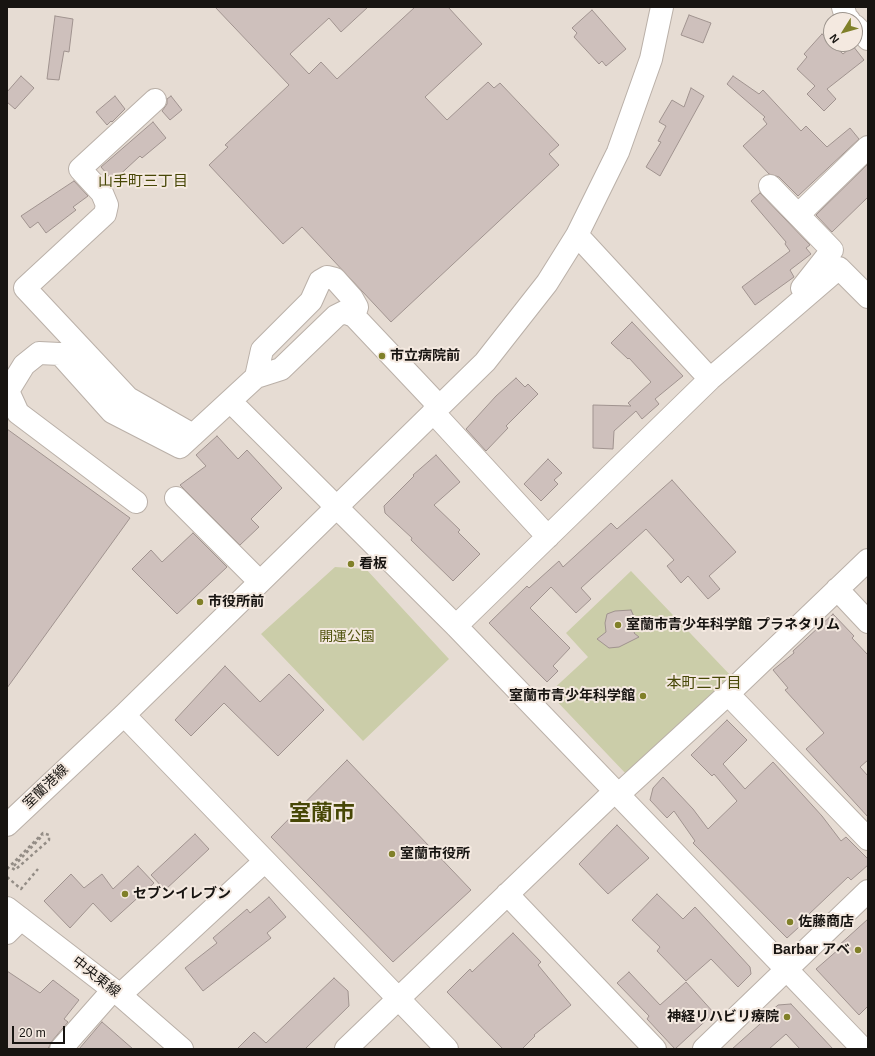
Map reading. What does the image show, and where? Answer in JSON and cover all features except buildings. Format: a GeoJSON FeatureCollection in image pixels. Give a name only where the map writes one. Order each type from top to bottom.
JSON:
{"type":"FeatureCollection","features":[{"type":"Feature","properties":{"kind":"street","name":"室蘭港線"},"geometry":{"type":"LineString","coordinates":[[7,825],[124,715],[485,362],[547,283],[577,235],[618,152],[651,60],[662,7]]}},
{"type":"Feature","properties":{"kind":"street"},"geometry":{"type":"LineString","coordinates":[[155,100],[80,168],[102,193],[107,204],[105,214],[25,288],[128,398],[193,435]]}},
{"type":"Feature","properties":{"kind":"street"},"geometry":{"type":"LineString","coordinates":[[798,215],[868,147]]}},
{"type":"Feature","properties":{"kind":"street"},"geometry":{"type":"LineString","coordinates":[[770,186],[832,250],[774,324]]}},
{"type":"Feature","properties":{"kind":"street"},"geometry":{"type":"LineString","coordinates":[[577,235],[710,379]]}},
{"type":"Feature","properties":{"kind":"street"},"geometry":{"type":"LineString","coordinates":[[7,285],[12,286],[38,264],[47,268]]}},
{"type":"Feature","properties":{"kind":"street"},"geometry":{"type":"LineString","coordinates":[[456,626],[710,379],[839,268],[868,297]]}},
{"type":"Feature","properties":{"kind":"street"},"geometry":{"type":"LineString","coordinates":[[256,377],[262,350],[311,301],[320,281],[327,277],[335,279],[352,298],[357,307],[354,316]]}},
{"type":"Feature","properties":{"kind":"street"},"geometry":{"type":"LineString","coordinates":[[136,502],[18,413],[8,391],[24,365],[39,353],[60,354],[112,412],[180,447],[231,402],[256,377],[281,368],[336,316],[344,312],[354,316],[548,537]]}},
{"type":"Feature","properties":{"kind":"street"},"geometry":{"type":"LineString","coordinates":[[231,402],[456,626],[863,1049]]}},
{"type":"Feature","properties":{"kind":"street"},"geometry":{"type":"LineString","coordinates":[[176,498],[260,582]]}},
{"type":"Feature","properties":{"kind":"street"},"geometry":{"type":"LineString","coordinates":[[346,1049],[507,894],[728,694],[868,560]]}},
{"type":"Feature","properties":{"kind":"street"},"geometry":{"type":"LineString","coordinates":[[838,590],[868,622]]}},
{"type":"Feature","properties":{"kind":"street"},"geometry":{"type":"LineString","coordinates":[[728,694],[868,838]]}},
{"type":"Feature","properties":{"kind":"street"},"geometry":{"type":"LineString","coordinates":[[124,715],[447,1049]]}},
{"type":"Feature","properties":{"kind":"street"},"geometry":{"type":"LineString","coordinates":[[61,1049],[116,992],[265,861]]}},
{"type":"Feature","properties":{"kind":"street"},"geometry":{"type":"LineString","coordinates":[[704,1049],[868,891]]}},
{"type":"Feature","properties":{"kind":"street"},"geometry":{"type":"LineString","coordinates":[[507,894],[655,1049]]}},
{"type":"Feature","properties":{"kind":"street","name":"中央東線"},"geometry":{"type":"LineString","coordinates":[[12,920],[116,992],[182,1049]]}},
{"type":"Feature","properties":{"kind":"path"},"geometry":{"type":"LineString","coordinates":[[7,869],[43,833],[49,835],[49,840],[15,870],[12,868],[43,835]]}},
{"type":"Feature","properties":{"kind":"path"},"geometry":{"type":"LineString","coordinates":[[7,877],[21,888],[38,869]]}},
{"type":"Feature","properties":{"kind":"green space","name":"開運公園"},"geometry":{"type":"Polygon","coordinates":[[[335,567],[366,569],[449,659],[363,741],[261,634],[335,567]]]}},
{"type":"Feature","properties":{"kind":"green space"},"geometry":{"type":"Polygon","coordinates":[[[631,571],[732,677],[628,776],[549,693],[588,657],[566,633],[631,571]]]}},
{"type":"Feature","properties":{"kind":"place","name":"市立病院前"},"geometry":{"type":"Point","coordinates":[382,356]}},
{"type":"Feature","properties":{"kind":"place","name":"看板"},"geometry":{"type":"Point","coordinates":[351,564]}},
{"type":"Feature","properties":{"kind":"place","name":"市役所前"},"geometry":{"type":"Point","coordinates":[200,602]}},
{"type":"Feature","properties":{"kind":"place","name":"室蘭市青少年科学館 プラネタリム"},"geometry":{"type":"Point","coordinates":[618,625]}},
{"type":"Feature","properties":{"kind":"place","name":"室蘭市青少年科学館"},"geometry":{"type":"Point","coordinates":[643,696]}},
{"type":"Feature","properties":{"kind":"place","name":"室蘭市役所"},"geometry":{"type":"Point","coordinates":[392,854]}},
{"type":"Feature","properties":{"kind":"place","name":"セブンイレブン"},"geometry":{"type":"Point","coordinates":[125,894]}},
{"type":"Feature","properties":{"kind":"place","name":"佐藤商店"},"geometry":{"type":"Point","coordinates":[790,922]}},
{"type":"Feature","properties":{"kind":"place","name":"Barbar アベ"},"geometry":{"type":"Point","coordinates":[858,950]}},
{"type":"Feature","properties":{"kind":"place","name":"神経リハビリ療院"},"geometry":{"type":"Point","coordinates":[787,1017]}},
{"type":"Feature","properties":{"kind":"district","name":"山手町三丁目"},"geometry":{"type":"Point","coordinates":[143,182]}},
{"type":"Feature","properties":{"kind":"district","name":"本町二丁目"},"geometry":{"type":"Point","coordinates":[704,684]}},
{"type":"Feature","properties":{"kind":"district","name":"室蘭市"},"geometry":{"type":"Point","coordinates":[322,814]}}]}
